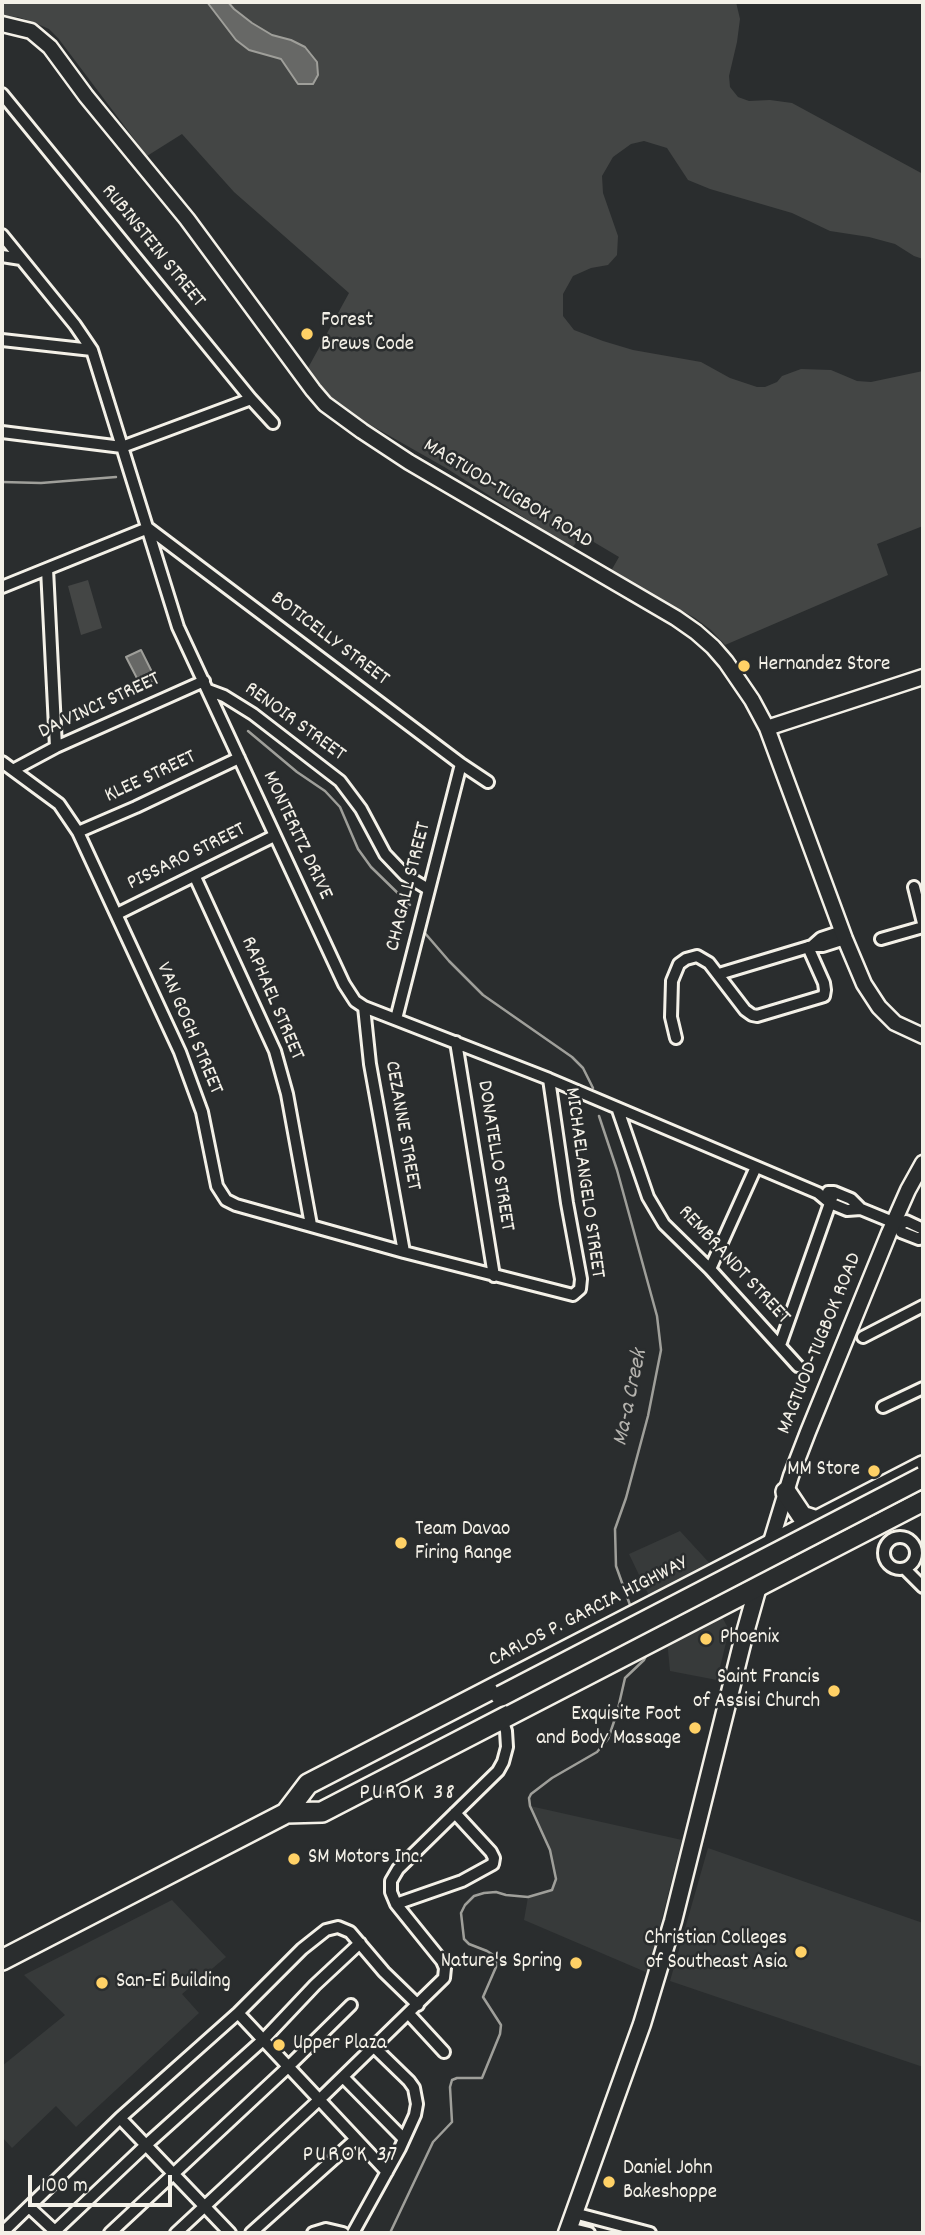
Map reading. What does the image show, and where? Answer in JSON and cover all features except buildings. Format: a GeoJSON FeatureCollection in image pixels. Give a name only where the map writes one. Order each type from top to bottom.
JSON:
{"type":"FeatureCollection","features":[{"type":"Feature","properties":{"kind":"highway","name":"CARLOS P. GARCIA HIGHWAY"},"geometry":{"type":"LineString","coordinates":[[293,1810],[308,1784],[870,1493],[921,1474]]}},
{"type":"Feature","properties":{"kind":"highway","name":"CARLOS P. GARCIA HIGHWAY"},"geometry":{"type":"LineString","coordinates":[[503,1707],[921,1474]]}},
{"type":"Feature","properties":{"kind":"highway","name":"CARLOS P. GARCIA HIGHWAY"},"geometry":{"type":"LineString","coordinates":[[2,1960],[293,1810],[312,1793],[503,1707],[923,1490]]}},
{"type":"Feature","properties":{"kind":"highway"},"geometry":{"type":"LineString","coordinates":[[786,1492],[802,1516],[817,1521],[847,1541]]}},
{"type":"Feature","properties":{"kind":"highway"},"geometry":{"type":"LineString","coordinates":[[870,1493],[889,1530]]}},
{"type":"Feature","properties":{"kind":"highway","name":"CARLOS P. GARCIA HIGHWAY"},"geometry":{"type":"LineString","coordinates":[[503,1707],[531,1704],[847,1541],[889,1530],[923,1501]]}},
{"type":"Feature","properties":{"kind":"highway"},"geometry":{"type":"LineString","coordinates":[[817,1521],[817,1557]]}},
{"type":"Feature","properties":{"kind":"highway"},"geometry":{"type":"LineString","coordinates":[[706,1578],[720,1606]]}},
{"type":"Feature","properties":{"kind":"highway"},"geometry":{"type":"LineString","coordinates":[[663,1600],[678,1628]]}},
{"type":"Feature","properties":{"kind":"highway"},"geometry":{"type":"LineString","coordinates":[[618,1624],[633,1651]]}},
{"type":"Feature","properties":{"kind":"highway"},"geometry":{"type":"LineString","coordinates":[[569,1649],[583,1677]]}},
{"type":"Feature","properties":{"kind":"highway"},"geometry":{"type":"LineString","coordinates":[[516,1676],[531,1704]]}},
{"type":"Feature","properties":{"kind":"main road","name":"MAGTUOD-TUGBOK ROAD"},"geometry":{"type":"LineString","coordinates":[[2,24],[31,31],[50,47],[86,96],[187,219],[326,404],[409,462],[696,632],[726,662],[767,728],[864,984],[879,1007],[895,1023],[923,1037]]}},
{"type":"Feature","properties":{"kind":"main road"},"geometry":{"type":"LineString","coordinates":[[767,728],[923,677]]}},
{"type":"Feature","properties":{"kind":"main road","name":"MAGTUOD-TUGBOK ROAD"},"geometry":{"type":"LineString","coordinates":[[770,1545],[808,1432],[923,1163]]}},
{"type":"Feature","properties":{"kind":"main road"},"geometry":{"type":"LineString","coordinates":[[570,2225],[642,2024],[669,1933],[770,1545]]}},
{"type":"Feature","properties":{"kind":"street","name":"RUBINSTEIN STREET"},"geometry":{"type":"LineString","coordinates":[[2,94],[273,423]]}},
{"type":"Feature","properties":{"kind":"street","name":"MONTERITZ DRIVE"},"geometry":{"type":"LineString","coordinates":[[2,235],[92,350],[178,627],[344,984],[355,1001],[363,1007]]}},
{"type":"Feature","properties":{"kind":"street"},"geometry":{"type":"LineString","coordinates":[[2,256],[21,258]]}},
{"type":"Feature","properties":{"kind":"street"},"geometry":{"type":"LineString","coordinates":[[2,340],[92,350]]}},
{"type":"Feature","properties":{"kind":"street"},"geometry":{"type":"LineString","coordinates":[[2,432],[122,447],[251,399]]}},
{"type":"Feature","properties":{"kind":"street"},"geometry":{"type":"LineString","coordinates":[[2,587],[148,528]]}},
{"type":"Feature","properties":{"kind":"street","name":"BOTICELLY STREET"},"geometry":{"type":"LineString","coordinates":[[148,528],[488,782]]}},
{"type":"Feature","properties":{"kind":"street"},"geometry":{"type":"LineString","coordinates":[[47,569],[56,747]]}},
{"type":"Feature","properties":{"kind":"street","name":"DA VINCI STREET"},"geometry":{"type":"LineString","coordinates":[[13,770],[56,747],[206,686]]}},
{"type":"Feature","properties":{"kind":"street","name":"RENOIR STREET"},"geometry":{"type":"LineString","coordinates":[[206,686],[253,714],[340,781],[361,809],[385,854],[405,875],[428,889]]}},
{"type":"Feature","properties":{"kind":"street","name":"KLEE STREET"},"geometry":{"type":"LineString","coordinates":[[78,832],[239,758]]}},
{"type":"Feature","properties":{"kind":"street","name":"VAN GOGH STREET"},"geometry":{"type":"LineString","coordinates":[[2,762],[59,804],[78,832],[193,1084],[202,1112],[214,1175],[220,1194],[226,1200],[494,1276],[567,1295],[577,1292]]}},
{"type":"Feature","properties":{"kind":"street","name":"CHAGALL STREET"},"geometry":{"type":"LineString","coordinates":[[396,1019],[461,764]]}},
{"type":"Feature","properties":{"kind":"street","name":"PISSARO STREET"},"geometry":{"type":"LineString","coordinates":[[117,914],[274,836]]}},
{"type":"Feature","properties":{"kind":"street","name":"RAPHAEL STREET"},"geometry":{"type":"LineString","coordinates":[[195,877],[275,1051],[287,1094],[311,1225]]}},
{"type":"Feature","properties":{"kind":"street"},"geometry":{"type":"LineString","coordinates":[[881,939],[923,925],[914,887]]}},
{"type":"Feature","properties":{"kind":"street"},"geometry":{"type":"LineString","coordinates":[[719,974],[810,946],[823,946],[844,935]]}},
{"type":"Feature","properties":{"kind":"street"},"geometry":{"type":"LineString","coordinates":[[676,1038],[671,1017],[670,993],[671,981],[679,964],[692,956],[709,963],[745,1010],[752,1015],[761,1015],[824,996],[825,990],[810,946]]}},
{"type":"Feature","properties":{"kind":"street"},"geometry":{"type":"LineString","coordinates":[[363,1007],[549,1079],[832,1198],[847,1210],[861,1209],[897,1224],[901,1231],[919,1239],[923,1236]]}},
{"type":"Feature","properties":{"kind":"street","name":"CEZANNE STREET"},"geometry":{"type":"LineString","coordinates":[[363,1007],[370,1064],[404,1252]]}},
{"type":"Feature","properties":{"kind":"street","name":"DONATELLO STREET"},"geometry":{"type":"LineString","coordinates":[[456,1042],[494,1276]]}},
{"type":"Feature","properties":{"kind":"street","name":"MICHAELANGELO STREET"},"geometry":{"type":"LineString","coordinates":[[549,1079],[581,1279],[577,1292]]}},
{"type":"Feature","properties":{"kind":"street","name":"REMBRANDT STREET"},"geometry":{"type":"LineString","coordinates":[[618,1110],[656,1211],[676,1237],[710,1269],[798,1366]]}},
{"type":"Feature","properties":{"kind":"street"},"geometry":{"type":"LineString","coordinates":[[710,1269],[756,1167]]}},
{"type":"Feature","properties":{"kind":"street"},"geometry":{"type":"LineString","coordinates":[[780,1345],[832,1198]]}},
{"type":"Feature","properties":{"kind":"street"},"geometry":{"type":"LineString","coordinates":[[897,1224],[906,1221],[923,1229]]}},
{"type":"Feature","properties":{"kind":"street"},"geometry":{"type":"LineString","coordinates":[[863,1336],[923,1306]]}},
{"type":"Feature","properties":{"kind":"street"},"geometry":{"type":"LineString","coordinates":[[883,1407],[923,1388]]}},
{"type":"Feature","properties":{"kind":"street"},"geometry":{"type":"LineString","coordinates":[[889,1530],[914,1545],[915,1561],[905,1569],[894,1569],[886,1562],[884,1556],[889,1530]]}},
{"type":"Feature","properties":{"kind":"street"},"geometry":{"type":"LineString","coordinates":[[915,1561],[923,1570]]}},
{"type":"Feature","properties":{"kind":"street"},"geometry":{"type":"LineString","coordinates":[[905,1569],[923,1587]]}},
{"type":"Feature","properties":{"kind":"street"},"geometry":{"type":"LineString","coordinates":[[176,2233],[320,2099],[444,1978],[445,1968],[396,1904],[391,1887],[394,1875],[498,1771],[508,1739],[503,1707]]}},
{"type":"Feature","properties":{"kind":"street"},"geometry":{"type":"LineString","coordinates":[[396,1904],[461,1881],[493,1864],[491,1852],[455,1813]]}},
{"type":"Feature","properties":{"kind":"street"},"geometry":{"type":"LineString","coordinates":[[2,2233],[120,2119],[238,2012],[302,1949],[326,1930],[338,1927],[346,1929],[418,2005]]}},
{"type":"Feature","properties":{"kind":"street"},"geometry":{"type":"LineString","coordinates":[[29,2207],[55,2232],[146,2145],[263,2040],[315,1985],[360,1943]]}},
{"type":"Feature","properties":{"kind":"street"},"geometry":{"type":"LineString","coordinates":[[110,2233],[351,2006]]}},
{"type":"Feature","properties":{"kind":"street"},"geometry":{"type":"LineString","coordinates":[[238,2012],[387,2172]]}},
{"type":"Feature","properties":{"kind":"street"},"geometry":{"type":"LineString","coordinates":[[409,2014],[444,2052]]}},
{"type":"Feature","properties":{"kind":"street"},"geometry":{"type":"LineString","coordinates":[[353,2233],[404,2139],[417,2104],[414,2088],[373,2046]]}},
{"type":"Feature","properties":{"kind":"street"},"geometry":{"type":"LineString","coordinates":[[343,2077],[404,2139]]}},
{"type":"Feature","properties":{"kind":"street"},"geometry":{"type":"LineString","coordinates":[[120,2119],[230,2233]]}},
{"type":"Feature","properties":{"kind":"street"},"geometry":{"type":"LineString","coordinates":[[251,2233],[356,2139]]}},
{"type":"Feature","properties":{"kind":"street"},"geometry":{"type":"LineString","coordinates":[[570,2225],[589,2233]]}},
{"type":"Feature","properties":{"kind":"street"},"geometry":{"type":"LineString","coordinates":[[570,2225],[650,2233]]}},
{"type":"Feature","properties":{"kind":"street"},"geometry":{"type":"LineString","coordinates":[[314,2233],[326,2229],[343,2233]]}},
{"type":"Feature","properties":{"kind":"shaded area"},"geometry":{"type":"Polygon","coordinates":[[[2,2],[736,2],[740,19],[729,76],[730,87],[738,97],[749,101],[792,103],[923,174],[923,259],[895,244],[830,231],[792,213],[688,180],[667,148],[644,141],[631,144],[613,157],[602,176],[603,193],[618,236],[617,255],[608,265],[591,268],[573,276],[563,294],[563,316],[574,330],[603,341],[633,350],[701,362],[730,378],[757,387],[765,387],[777,382],[782,376],[801,369],[831,370],[857,381],[871,382],[923,371],[923,526],[877,544],[888,575],[725,645],[695,618],[611,571],[619,557],[582,535],[572,548],[446,468],[367,423],[326,393],[308,368],[349,293],[234,192],[182,134],[147,156],[58,38],[49,29],[33,22],[2,16],[2,2]]]}},
{"type":"Feature","properties":{"kind":"shaded area"},"geometry":{"type":"Polygon","coordinates":[[[207,2],[228,2],[252,23],[272,35],[305,47],[317,62],[318,75],[313,84],[298,84],[281,59],[249,50],[236,40],[207,2]]]}},
{"type":"Feature","properties":{"kind":"shaded area"},"geometry":{"type":"Polygon","coordinates":[[[88,580],[102,628],[81,635],[68,586],[88,580]]]}},
{"type":"Feature","properties":{"kind":"shaded area"},"geometry":{"type":"Polygon","coordinates":[[[141,650],[156,680],[142,688],[126,657],[141,650]]]}},
{"type":"Feature","properties":{"kind":"shaded area"},"geometry":{"type":"Polygon","coordinates":[[[680,1531],[714,1568],[652,1602],[629,1554],[680,1531]]]}},
{"type":"Feature","properties":{"kind":"shaded area"},"geometry":{"type":"Polygon","coordinates":[[[720,1613],[729,1630],[717,1680],[670,1671],[667,1640],[720,1613]]]}},
{"type":"Feature","properties":{"kind":"shaded area"},"geometry":{"type":"Polygon","coordinates":[[[530,1806],[682,1840],[648,1973],[524,1920],[528,1897],[552,1890],[556,1879],[550,1850],[530,1806]]]}},
{"type":"Feature","properties":{"kind":"shaded area","name":"Christian Colleges of Southeast Asia"},"geometry":{"type":"Polygon","coordinates":[[[708,1848],[923,1923],[923,2067],[670,1981],[708,1848]]]}},
{"type":"Feature","properties":{"kind":"shaded area"},"geometry":{"type":"Polygon","coordinates":[[[172,1900],[226,1957],[182,1994],[199,2013],[76,2127],[56,2106],[12,2148],[2,2137],[2,2066],[65,2015],[24,1975],[172,1900]]]}},
{"type":"Feature","properties":{"kind":"waterway","name":"Ma-a Creek"},"geometry":{"type":"LineString","coordinates":[[2,482],[41,483],[116,477]]}},
{"type":"Feature","properties":{"kind":"waterway","name":"Ma-a Creek"},"geometry":{"type":"LineString","coordinates":[[248,731],[297,772],[325,791],[340,807],[358,849],[371,867],[410,905]]}},
{"type":"Feature","properties":{"kind":"waterway","name":"Ma-a Creek"},"geometry":{"type":"LineString","coordinates":[[424,932],[483,995],[572,1057],[583,1068],[593,1088]]}},
{"type":"Feature","properties":{"kind":"waterway","name":"Ma-a Creek"},"geometry":{"type":"LineString","coordinates":[[599,1116],[617,1170],[657,1316],[661,1350],[648,1416],[615,1529],[616,1566],[630,1605]]}},
{"type":"Feature","properties":{"kind":"waterway","name":"Ma-a Creek"},"geometry":{"type":"LineString","coordinates":[[390,2233],[433,2142],[452,2122],[452,2080],[482,2078],[500,2034],[501,2025],[483,1997],[496,1967],[495,1956],[464,1939],[461,1913],[474,1896],[484,1893],[528,1897],[552,1890],[556,1879],[550,1850],[529,1798],[552,1778],[597,1752],[608,1739],[625,1678],[647,1654]]}},
{"type":"Feature","properties":{"kind":"place","name":"Forest Brews Code"},"geometry":{"type":"Point","coordinates":[307,334]}},
{"type":"Feature","properties":{"kind":"place","name":"Hernandez Store"},"geometry":{"type":"Point","coordinates":[744,666]}},
{"type":"Feature","properties":{"kind":"place","name":"MM Store"},"geometry":{"type":"Point","coordinates":[874,1471]}},
{"type":"Feature","properties":{"kind":"place","name":"Team Davao Firing Range"},"geometry":{"type":"Point","coordinates":[401,1543]}},
{"type":"Feature","properties":{"kind":"place","name":"Phoenix"},"geometry":{"type":"Point","coordinates":[706,1639]}},
{"type":"Feature","properties":{"kind":"place","name":"Saint Francis of Assisi Church"},"geometry":{"type":"Point","coordinates":[834,1691]}},
{"type":"Feature","properties":{"kind":"place","name":"Exquisite Foot and Body Massage"},"geometry":{"type":"Point","coordinates":[695,1728]}},
{"type":"Feature","properties":{"kind":"place","name":"SM Motors Inc."},"geometry":{"type":"Point","coordinates":[294,1859]}},
{"type":"Feature","properties":{"kind":"place","name":"Christian Colleges of Southeast Asia"},"geometry":{"type":"Point","coordinates":[801,1952]}},
{"type":"Feature","properties":{"kind":"place","name":"Nature's Spring"},"geometry":{"type":"Point","coordinates":[576,1963]}},
{"type":"Feature","properties":{"kind":"place","name":"San-Ei Building"},"geometry":{"type":"Point","coordinates":[102,1983]}},
{"type":"Feature","properties":{"kind":"place","name":"Upper Plaza"},"geometry":{"type":"Point","coordinates":[279,2045]}},
{"type":"Feature","properties":{"kind":"place","name":"Daniel John Bakeshoppe"},"geometry":{"type":"Point","coordinates":[609,2182]}},
{"type":"Feature","properties":{"kind":"district","name":"PUROK 38"},"geometry":{"type":"Point","coordinates":[408,1795]}},
{"type":"Feature","properties":{"kind":"district","name":"PUROK 37"},"geometry":{"type":"Point","coordinates":[351,2157]}}]}
